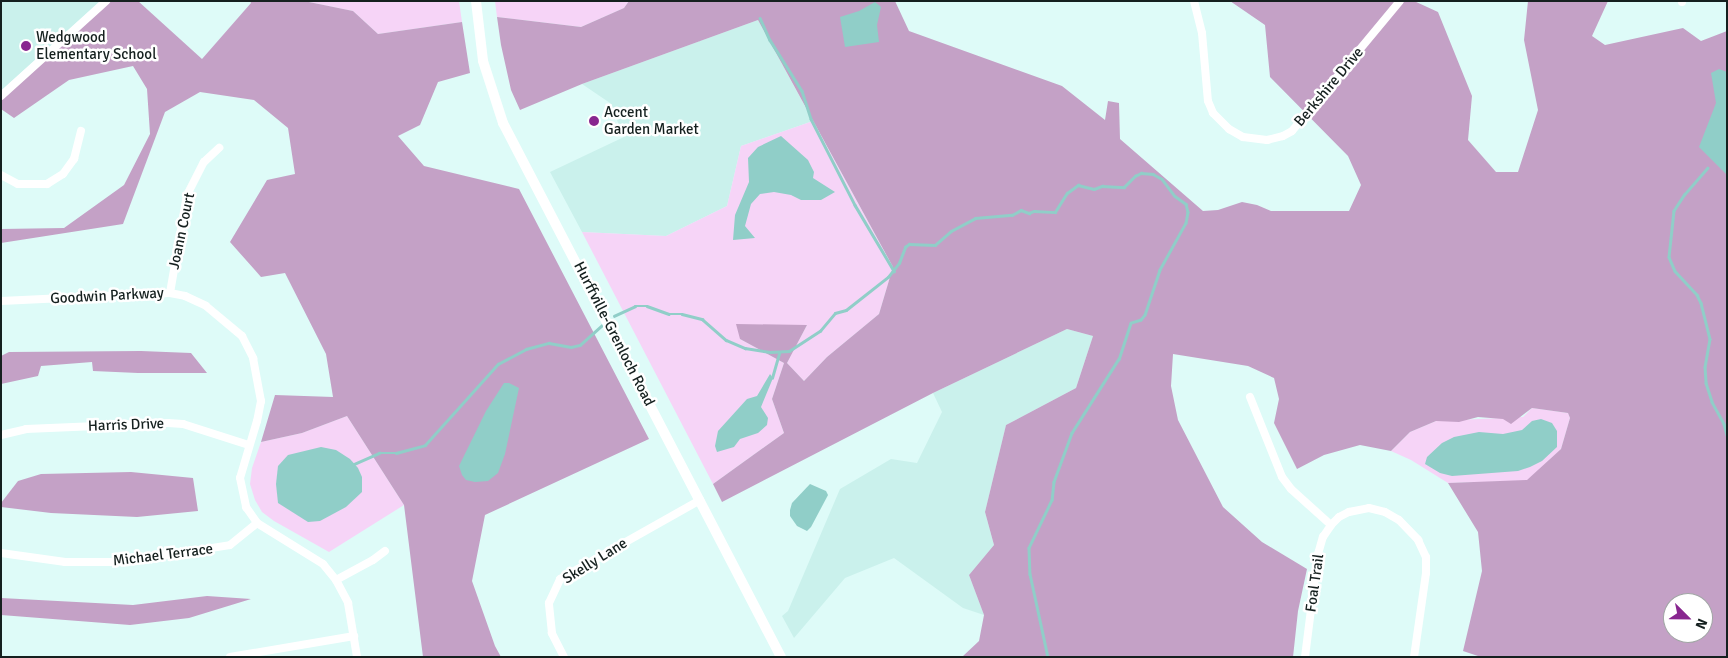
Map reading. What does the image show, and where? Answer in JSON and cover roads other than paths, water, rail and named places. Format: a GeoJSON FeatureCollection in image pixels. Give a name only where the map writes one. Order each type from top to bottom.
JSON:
{"type":"FeatureCollection","features":[{"type":"Feature","properties":{"kind":"main road","name":"Hurffville-Grenloch Road"},"geometry":{"type":"LineString","coordinates":[[476,1],[483,61],[504,123],[781,657]]}},
{"type":"Feature","properties":{"kind":"street"},"geometry":{"type":"LineString","coordinates":[[1,96],[106,1]]}},
{"type":"Feature","properties":{"kind":"street","name":"Berkshire Drive"},"geometry":{"type":"LineString","coordinates":[[1194,1],[1202,33],[1208,101],[1213,114],[1229,129],[1243,137],[1267,140],[1283,136],[1292,131],[1400,1]]}},
{"type":"Feature","properties":{"kind":"street"},"geometry":{"type":"LineString","coordinates":[[1,175],[18,184],[47,184],[63,174],[74,159],[81,131]]}},
{"type":"Feature","properties":{"kind":"street","name":"Joann Court"},"geometry":{"type":"LineString","coordinates":[[170,293],[187,195],[204,162],[220,148]]}},
{"type":"Feature","properties":{"kind":"street","name":"Goodwin Parkway"},"geometry":{"type":"LineString","coordinates":[[1,301],[170,293],[185,296],[206,306],[242,336],[253,358],[261,400],[257,422],[240,478],[246,507],[257,523],[323,564],[336,580],[348,603],[357,657]]}},
{"type":"Feature","properties":{"kind":"street"},"geometry":{"type":"LineString","coordinates":[[1250,397],[1282,477],[1291,489],[1331,525]]}},
{"type":"Feature","properties":{"kind":"street","name":"Harris Drive"},"geometry":{"type":"LineString","coordinates":[[1,435],[26,429],[168,423],[183,424],[249,445]]}},
{"type":"Feature","properties":{"kind":"street","name":"Skelly Lane"},"geometry":{"type":"LineString","coordinates":[[564,657],[552,633],[550,603],[560,579],[700,500]]}},
{"type":"Feature","properties":{"kind":"street","name":"Foal Trail"},"geometry":{"type":"LineString","coordinates":[[1305,657],[1318,554],[1323,537],[1331,525],[1348,512],[1369,508],[1392,516],[1418,540],[1426,557],[1426,573],[1414,657]]}},
{"type":"Feature","properties":{"kind":"street","name":"Michael Terrace"},"geometry":{"type":"LineString","coordinates":[[1,552],[64,562],[124,562],[230,545],[257,523]]}},
{"type":"Feature","properties":{"kind":"street"},"geometry":{"type":"LineString","coordinates":[[336,580],[373,560],[385,551]]}},
{"type":"Feature","properties":{"kind":"street"},"geometry":{"type":"LineString","coordinates":[[230,657],[354,636]]}},
{"type":"Feature","properties":{"kind":"water"},"geometry":{"type":"Polygon","coordinates":[[[875,2],[881,7],[877,25],[879,42],[845,47],[840,17],[859,11],[875,2]]]}},
{"type":"Feature","properties":{"kind":"water"},"geometry":{"type":"Polygon","coordinates":[[[1719,69],[1727,72],[1727,175],[1699,147],[1716,103],[1711,73],[1719,69]]]}},
{"type":"Feature","properties":{"kind":"water"},"geometry":{"type":"Polygon","coordinates":[[[781,136],[808,160],[814,172],[813,178],[835,192],[821,200],[801,200],[791,195],[774,192],[760,194],[751,204],[745,226],[755,238],[733,240],[735,215],[749,182],[748,158],[758,147],[781,136]]]}},
{"type":"Feature","properties":{"kind":"water"},"geometry":{"type":"Polygon","coordinates":[[[770,374],[773,378],[761,407],[768,418],[767,425],[758,433],[740,439],[734,447],[717,452],[715,446],[718,431],[747,399],[757,396],[770,374]]]}},
{"type":"Feature","properties":{"kind":"water"},"geometry":{"type":"Polygon","coordinates":[[[504,383],[509,383],[519,388],[505,454],[498,473],[488,481],[475,482],[466,480],[459,466],[486,411],[504,383]]]}},
{"type":"Feature","properties":{"kind":"water"},"geometry":{"type":"Polygon","coordinates":[[[1541,419],[1552,423],[1557,431],[1557,447],[1542,461],[1530,467],[1518,471],[1452,476],[1440,473],[1425,464],[1427,457],[1442,443],[1454,437],[1479,432],[1503,434],[1522,430],[1532,421],[1541,419]]]}},
{"type":"Feature","properties":{"kind":"water"},"geometry":{"type":"Polygon","coordinates":[[[321,447],[336,450],[350,459],[358,468],[362,477],[362,492],[346,507],[320,521],[308,522],[278,503],[276,484],[278,466],[288,455],[321,447]]]}},
{"type":"Feature","properties":{"kind":"water"},"geometry":{"type":"Polygon","coordinates":[[[810,484],[826,491],[828,495],[807,531],[797,526],[790,516],[790,510],[792,503],[810,484]]]}},
{"type":"Feature","properties":{"kind":"waterway"},"geometry":{"type":"LineString","coordinates":[[760,18],[770,40],[802,91],[811,119],[855,205],[894,271]]}},
{"type":"Feature","properties":{"kind":"waterway"},"geometry":{"type":"LineString","coordinates":[[1708,168],[1685,194],[1674,211],[1669,257],[1675,271],[1697,295],[1701,303],[1710,339],[1705,367],[1706,383],[1712,402],[1724,424],[1727,435]]}},
{"type":"Feature","properties":{"kind":"waterway"},"geometry":{"type":"LineString","coordinates":[[614,316],[635,306],[647,306],[669,314],[682,314],[702,319],[726,340],[745,348],[770,352],[789,351],[820,331],[835,313],[846,310],[888,277],[899,263],[905,247],[909,244],[935,245],[951,231],[975,218],[1012,215],[1021,210],[1029,213],[1034,211],[1055,212],[1067,193],[1078,185],[1094,189],[1102,186],[1124,187],[1141,173],[1153,174],[1162,179],[1175,196],[1186,204],[1188,212],[1186,223],[1160,270],[1145,315],[1141,320],[1131,323],[1119,359],[1072,433],[1054,482],[1052,500],[1029,548],[1030,574],[1048,657]]}},
{"type":"Feature","properties":{"kind":"waterway"},"geometry":{"type":"LineString","coordinates":[[352,465],[379,453],[396,453],[425,445],[498,364],[526,349],[549,343],[571,347],[580,345],[603,324]]}},
{"type":"Feature","properties":{"kind":"waterway"},"geometry":{"type":"LineString","coordinates":[[772,378],[779,353]]}},
{"type":"Feature","properties":{"kind":"place","name":"Wedgwood Elementary School"},"geometry":{"type":"Point","coordinates":[26,46]}},
{"type":"Feature","properties":{"kind":"place","name":"Accent Garden Market"},"geometry":{"type":"Point","coordinates":[594,121]}}]}
